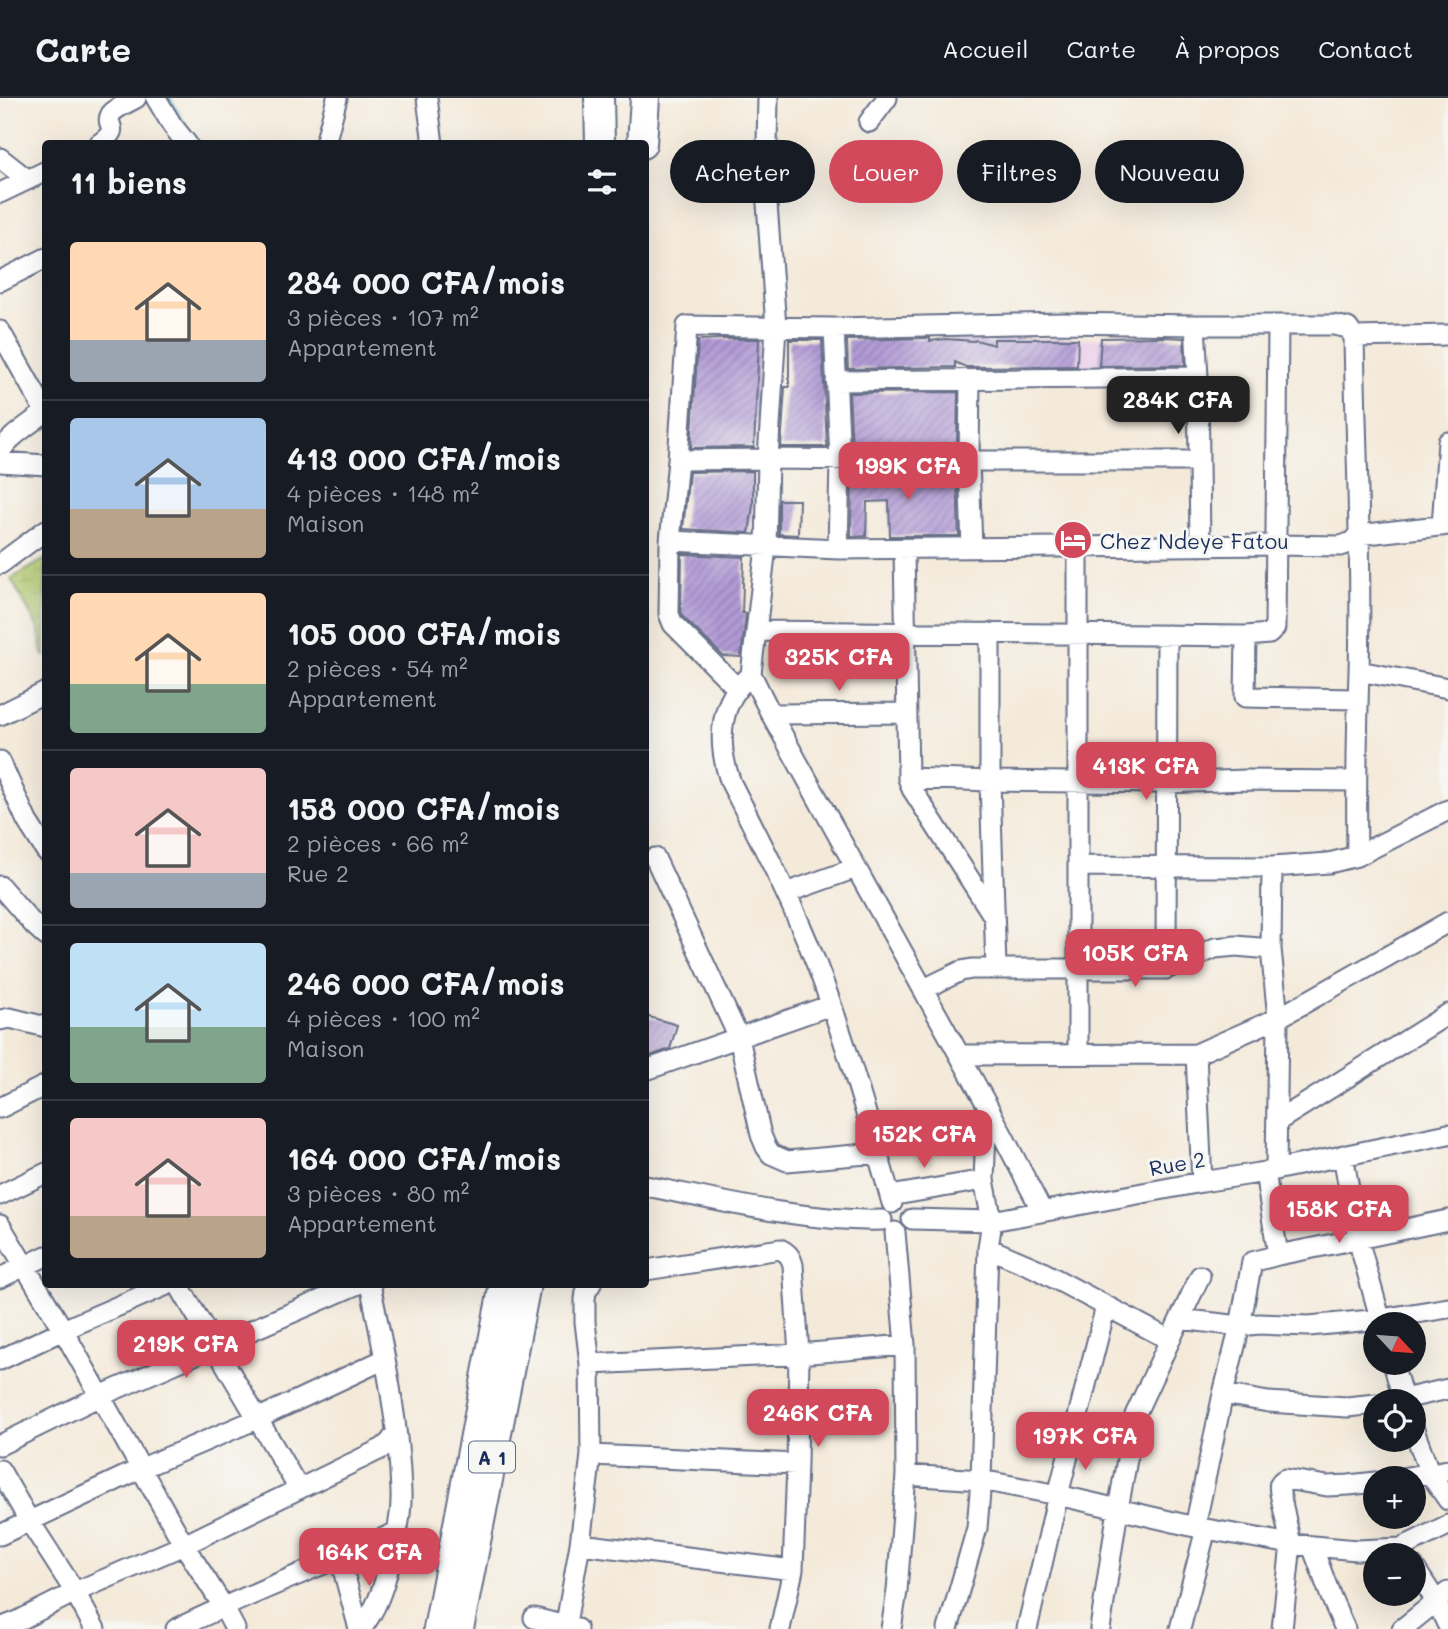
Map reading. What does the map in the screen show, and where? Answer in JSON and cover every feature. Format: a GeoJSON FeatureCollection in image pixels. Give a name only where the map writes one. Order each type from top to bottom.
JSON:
{"type":"FeatureCollection","features":[{"type":"Feature","properties":{"kind":"highway"},"geometry":{"type":"LineString","coordinates":[[599,98],[600,140]]}},
{"type":"Feature","properties":{"kind":"highway"},"geometry":{"type":"LineString","coordinates":[[642,140],[645,98]]}},
{"type":"Feature","properties":{"kind":"highway","name":"A 1"},"geometry":{"type":"LineString","coordinates":[[438,1629],[503,1288]]}},
{"type":"Feature","properties":{"kind":"highway","name":"A 1"},"geometry":{"type":"LineString","coordinates":[[459,1629],[525,1288]]}},
{"type":"Feature","properties":{"kind":"street"},"geometry":{"type":"LineString","coordinates":[[104,140],[113,131],[109,118],[112,113],[136,98]]}},
{"type":"Feature","properties":{"kind":"street"},"geometry":{"type":"LineString","coordinates":[[156,98],[184,140]]}},
{"type":"Feature","properties":{"kind":"street"},"geometry":{"type":"LineString","coordinates":[[326,140],[337,98]]}},
{"type":"Feature","properties":{"kind":"street"},"geometry":{"type":"LineString","coordinates":[[427,98],[432,140]]}},
{"type":"Feature","properties":{"kind":"street"},"geometry":{"type":"LineString","coordinates":[[768,98],[766,190],[776,327],[766,547],[757,631],[744,681],[729,704],[721,733],[725,767],[731,783],[786,893],[831,1005],[877,1153],[890,1213],[905,1345],[906,1475],[897,1591],[891,1629]]}},
{"type":"Feature","properties":{"kind":"street"},"geometry":{"type":"LineString","coordinates":[[869,122],[887,98]]}},
{"type":"Feature","properties":{"kind":"street"},"geometry":{"type":"LineString","coordinates":[[0,158],[40,176]]}},
{"type":"Feature","properties":{"kind":"street"},"geometry":{"type":"LineString","coordinates":[[0,193],[40,176]]}},
{"type":"Feature","properties":{"kind":"street"},"geometry":{"type":"LineString","coordinates":[[0,281],[42,259]]}},
{"type":"Feature","properties":{"kind":"street"},"geometry":{"type":"LineString","coordinates":[[1042,1211],[988,1105],[771,714],[744,681],[671,620],[670,541],[687,326],[834,328],[1062,323],[1334,325],[1348,328],[1354,337],[1358,535],[1357,856]]}},
{"type":"Feature","properties":{"kind":"street"},"geometry":{"type":"LineString","coordinates":[[757,631],[1246,636],[1269,634],[1275,628],[1278,325]]}},
{"type":"Feature","properties":{"kind":"street"},"geometry":{"type":"LineString","coordinates":[[1195,326],[1200,546]]}},
{"type":"Feature","properties":{"kind":"street"},"geometry":{"type":"LineString","coordinates":[[834,328],[840,461],[838,549]]}},
{"type":"Feature","properties":{"kind":"street"},"geometry":{"type":"LineString","coordinates":[[0,331],[42,407]]}},
{"type":"Feature","properties":{"kind":"street"},"geometry":{"type":"LineString","coordinates":[[1354,337],[1448,335]]}},
{"type":"Feature","properties":{"kind":"street"},"geometry":{"type":"LineString","coordinates":[[836,381],[1198,377]]}},
{"type":"Feature","properties":{"kind":"street"},"geometry":{"type":"LineString","coordinates":[[970,380],[972,548]]}},
{"type":"Feature","properties":{"kind":"street"},"geometry":{"type":"LineString","coordinates":[[0,452],[2,447],[42,414]]}},
{"type":"Feature","properties":{"kind":"street"},"geometry":{"type":"LineString","coordinates":[[670,541],[838,549],[1341,546],[1347,545],[1358,535],[1445,525],[1448,442]]}},
{"type":"Feature","properties":{"kind":"street"},"geometry":{"type":"LineString","coordinates":[[678,460],[1199,461]]}},
{"type":"Feature","properties":{"kind":"street"},"geometry":{"type":"LineString","coordinates":[[0,462],[42,465]]}},
{"type":"Feature","properties":{"kind":"street"},"geometry":{"type":"LineString","coordinates":[[0,564],[42,533]]}},
{"type":"Feature","properties":{"kind":"street"},"geometry":{"type":"LineString","coordinates":[[1078,547],[1078,1053]]}},
{"type":"Feature","properties":{"kind":"street"},"geometry":{"type":"LineString","coordinates":[[904,549],[908,778],[912,789],[994,917]]}},
{"type":"Feature","properties":{"kind":"street"},"geometry":{"type":"LineString","coordinates":[[990,634],[990,781],[996,968]]}},
{"type":"Feature","properties":{"kind":"street"},"geometry":{"type":"LineString","coordinates":[[1166,969],[1167,635]]}},
{"type":"Feature","properties":{"kind":"street"},"geometry":{"type":"LineString","coordinates":[[1246,636],[1245,697],[1357,699]]}},
{"type":"Feature","properties":{"kind":"street"},"geometry":{"type":"LineString","coordinates":[[1359,671],[1448,688]]}},
{"type":"Feature","properties":{"kind":"street"},"geometry":{"type":"LineString","coordinates":[[0,715],[42,694]]}},
{"type":"Feature","properties":{"kind":"street"},"geometry":{"type":"LineString","coordinates":[[771,714],[907,713]]}},
{"type":"Feature","properties":{"kind":"street"},"geometry":{"type":"LineString","coordinates":[[0,761],[27,821],[42,845]]}},
{"type":"Feature","properties":{"kind":"street"},"geometry":{"type":"LineString","coordinates":[[908,778],[1166,783],[1245,780],[1356,781]]}},
{"type":"Feature","properties":{"kind":"street"},"geometry":{"type":"LineString","coordinates":[[1078,866],[1272,867],[1329,863],[1357,856],[1448,810]]}},
{"type":"Feature","properties":{"kind":"street"},"geometry":{"type":"LineString","coordinates":[[655,858],[738,1038],[761,1135],[771,1154],[787,1161],[877,1153]]}},
{"type":"Feature","properties":{"kind":"street"},"geometry":{"type":"LineString","coordinates":[[1272,867],[1271,949],[1278,1018],[1278,1121],[1270,1171],[1278,1255]]}},
{"type":"Feature","properties":{"kind":"street"},"geometry":{"type":"LineString","coordinates":[[786,893],[856,868]]}},
{"type":"Feature","properties":{"kind":"street"},"geometry":{"type":"LineString","coordinates":[[0,886],[42,932]]}},
{"type":"Feature","properties":{"kind":"street"},"geometry":{"type":"LineString","coordinates":[[960,1055],[1196,1054],[1278,1018],[1448,922]]}},
{"type":"Feature","properties":{"kind":"street"},"geometry":{"type":"LineString","coordinates":[[923,989],[961,971],[996,968],[1166,969],[1215,948],[1236,946],[1271,949]]}},
{"type":"Feature","properties":{"kind":"street"},"geometry":{"type":"LineString","coordinates":[[649,1069],[831,1005]]}},
{"type":"Feature","properties":{"kind":"street"},"geometry":{"type":"LineString","coordinates":[[1278,1121],[1448,1014]]}},
{"type":"Feature","properties":{"kind":"street"},"geometry":{"type":"LineString","coordinates":[[3,1015],[42,1026]]}},
{"type":"Feature","properties":{"kind":"street"},"geometry":{"type":"LineString","coordinates":[[1196,1054],[1202,1182]]}},
{"type":"Feature","properties":{"kind":"street"},"geometry":{"type":"LineString","coordinates":[[0,1108],[42,1087]]}},
{"type":"Feature","properties":{"kind":"street"},"geometry":{"type":"LineString","coordinates":[[948,1629],[977,1528],[981,1480],[988,1248],[992,1221],[984,1180],[988,1105]]}},
{"type":"Feature","properties":{"kind":"street","name":"Rue 2"},"geometry":{"type":"LineString","coordinates":[[890,1213],[902,1203],[912,1219],[992,1221],[1270,1171],[1448,1134]]}},
{"type":"Feature","properties":{"kind":"street"},"geometry":{"type":"LineString","coordinates":[[1343,1155],[1359,1240],[1378,1312]]}},
{"type":"Feature","properties":{"kind":"street"},"geometry":{"type":"LineString","coordinates":[[0,1195],[42,1174]]}},
{"type":"Feature","properties":{"kind":"street"},"geometry":{"type":"LineString","coordinates":[[649,1187],[776,1211],[858,1221],[890,1213],[984,1180]]}},
{"type":"Feature","properties":{"kind":"street"},"geometry":{"type":"LineString","coordinates":[[1180,1629],[1201,1528],[1223,1394],[1252,1262],[1448,1220]]}},
{"type":"Feature","properties":{"kind":"street"},"geometry":{"type":"LineString","coordinates":[[0,1225],[235,1629]]}},
{"type":"Feature","properties":{"kind":"street"},"geometry":{"type":"LineString","coordinates":[[988,1248],[1035,1268],[1170,1340]]}},
{"type":"Feature","properties":{"kind":"street"},"geometry":{"type":"LineString","coordinates":[[649,1270],[780,1249],[787,1252],[793,1265],[799,1354],[797,1464],[793,1570],[780,1629]]}},
{"type":"Feature","properties":{"kind":"street"},"geometry":{"type":"LineString","coordinates":[[0,1278],[42,1258]]}},
{"type":"Feature","properties":{"kind":"street"},"geometry":{"type":"LineString","coordinates":[[1100,1629],[1135,1415],[1200,1276]]}},
{"type":"Feature","properties":{"kind":"street"},"geometry":{"type":"LineString","coordinates":[[0,1360],[160,1288]]}},
{"type":"Feature","properties":{"kind":"street"},"geometry":{"type":"LineString","coordinates":[[180,1288],[299,1489]]}},
{"type":"Feature","properties":{"kind":"street"},"geometry":{"type":"LineString","coordinates":[[0,1445],[100,1396],[349,1288]]}},
{"type":"Feature","properties":{"kind":"street"},"geometry":{"type":"LineString","coordinates":[[360,1629],[372,1615],[385,1579],[397,1532],[401,1493],[396,1433],[385,1359],[370,1288]]}},
{"type":"Feature","properties":{"kind":"street"},"geometry":{"type":"LineString","coordinates":[[534,1618],[570,1628],[591,1455],[590,1364],[585,1322],[585,1299],[588,1288]]}},
{"type":"Feature","properties":{"kind":"street"},"geometry":{"type":"LineString","coordinates":[[1027,1629],[1106,1306]]}},
{"type":"Feature","properties":{"kind":"street"},"geometry":{"type":"LineString","coordinates":[[1426,1313],[1448,1308]]}},
{"type":"Feature","properties":{"kind":"street"},"geometry":{"type":"LineString","coordinates":[[1180,1319],[1240,1326],[1363,1323]]}},
{"type":"Feature","properties":{"kind":"street"},"geometry":{"type":"LineString","coordinates":[[590,1364],[799,1354],[905,1345]]}},
{"type":"Feature","properties":{"kind":"street"},"geometry":{"type":"LineString","coordinates":[[0,1535],[385,1359]]}},
{"type":"Feature","properties":{"kind":"street"},"geometry":{"type":"LineString","coordinates":[[1426,1394],[1448,1389]]}},
{"type":"Feature","properties":{"kind":"street"},"geometry":{"type":"LineString","coordinates":[[1223,1394],[1268,1402],[1347,1407],[1363,1405]]}},
{"type":"Feature","properties":{"kind":"street"},"geometry":{"type":"LineString","coordinates":[[0,1628],[184,1545],[383,1448],[396,1433]]}},
{"type":"Feature","properties":{"kind":"street"},"geometry":{"type":"LineString","coordinates":[[1426,1450],[1439,1472],[1448,1500]]}},
{"type":"Feature","properties":{"kind":"street"},"geometry":{"type":"LineString","coordinates":[[591,1455],[797,1464]]}},
{"type":"Feature","properties":{"kind":"street"},"geometry":{"type":"LineString","coordinates":[[0,1470],[95,1629]]}},
{"type":"Feature","properties":{"kind":"street"},"geometry":{"type":"LineString","coordinates":[[906,1475],[981,1480],[1201,1528],[1291,1544],[1363,1550]]}},
{"type":"Feature","properties":{"kind":"street"},"geometry":{"type":"LineString","coordinates":[[1282,1629],[1291,1544],[1279,1485],[1284,1479],[1327,1486],[1363,1483]]}},
{"type":"Feature","properties":{"kind":"street"},"geometry":{"type":"LineString","coordinates":[[1419,1543],[1448,1525]]}},
{"type":"Feature","properties":{"kind":"street"},"geometry":{"type":"LineString","coordinates":[[176,1629],[223,1606],[397,1532]]}},
{"type":"Feature","properties":{"kind":"street"},"geometry":{"type":"LineString","coordinates":[[580,1544],[793,1570]]}},
{"type":"Feature","properties":{"kind":"street"},"geometry":{"type":"LineString","coordinates":[[1312,1546],[1345,1629]]}},
{"type":"Feature","properties":{"kind":"street"},"geometry":{"type":"LineString","coordinates":[[340,1558],[360,1629]]}},
{"type":"Feature","properties":{"kind":"street"},"geometry":{"type":"LineString","coordinates":[[1426,1580],[1442,1597],[1448,1626]]}},
{"type":"Feature","properties":{"kind":"street"},"geometry":{"type":"LineString","coordinates":[[1402,1629],[1442,1597]]}},
{"type":"Feature","properties":{"kind":"shaded area"},"geometry":{"type":"Polygon","coordinates":[[[1101,338],[1099,372],[1077,374],[1078,339],[1101,338]]]}},
{"type":"Feature","properties":{"kind":"green space"},"geometry":{"type":"Polygon","coordinates":[[[42,561],[42,651],[39,630],[11,579],[42,561]]]}},
{"type":"Feature","properties":{"kind":"building"},"geometry":{"type":"Polygon","coordinates":[[[930,338],[930,341],[976,340],[994,345],[994,339],[1078,339],[1077,366],[966,367],[955,362],[955,367],[848,369],[847,340],[930,338]]]}},
{"type":"Feature","properties":{"kind":"building"},"geometry":{"type":"Polygon","coordinates":[[[1101,338],[1184,338],[1185,365],[1099,366],[1101,338]]]}},
{"type":"Feature","properties":{"kind":"building"},"geometry":{"type":"Polygon","coordinates":[[[759,339],[754,447],[691,448],[698,340],[759,339]]]}},
{"type":"Feature","properties":{"kind":"building"},"geometry":{"type":"Polygon","coordinates":[[[789,340],[822,340],[827,447],[781,447],[785,387],[789,387],[789,340]]]}},
{"type":"Feature","properties":{"kind":"building"},"geometry":{"type":"Polygon","coordinates":[[[958,392],[957,449],[852,448],[849,393],[958,392]]]}},
{"type":"Feature","properties":{"kind":"building"},"geometry":{"type":"Polygon","coordinates":[[[753,471],[753,505],[749,533],[683,529],[689,472],[753,471]]]}},
{"type":"Feature","properties":{"kind":"building"},"geometry":{"type":"Polygon","coordinates":[[[852,472],[957,473],[959,536],[890,536],[889,501],[867,502],[866,536],[851,537],[852,472]]]}},
{"type":"Feature","properties":{"kind":"building"},"geometry":{"type":"Polygon","coordinates":[[[779,500],[799,500],[798,535],[779,534],[779,500]]]}},
{"type":"Feature","properties":{"kind":"building"},"geometry":{"type":"Polygon","coordinates":[[[682,554],[744,557],[742,613],[746,613],[741,657],[723,656],[683,617],[682,554]]]}},
{"type":"Feature","properties":{"kind":"building"},"geometry":{"type":"Polygon","coordinates":[[[649,1017],[677,1025],[670,1049],[650,1056],[649,1017]]]}},
{"type":"Feature","properties":{"kind":"waterway"},"geometry":{"type":"LineString","coordinates":[[169,98],[184,125]]}},
{"type":"Feature","properties":{"kind":"place","name":"Chez Ndeye Fatou"},"geometry":{"type":"Point","coordinates":[1073,540]}}]}
